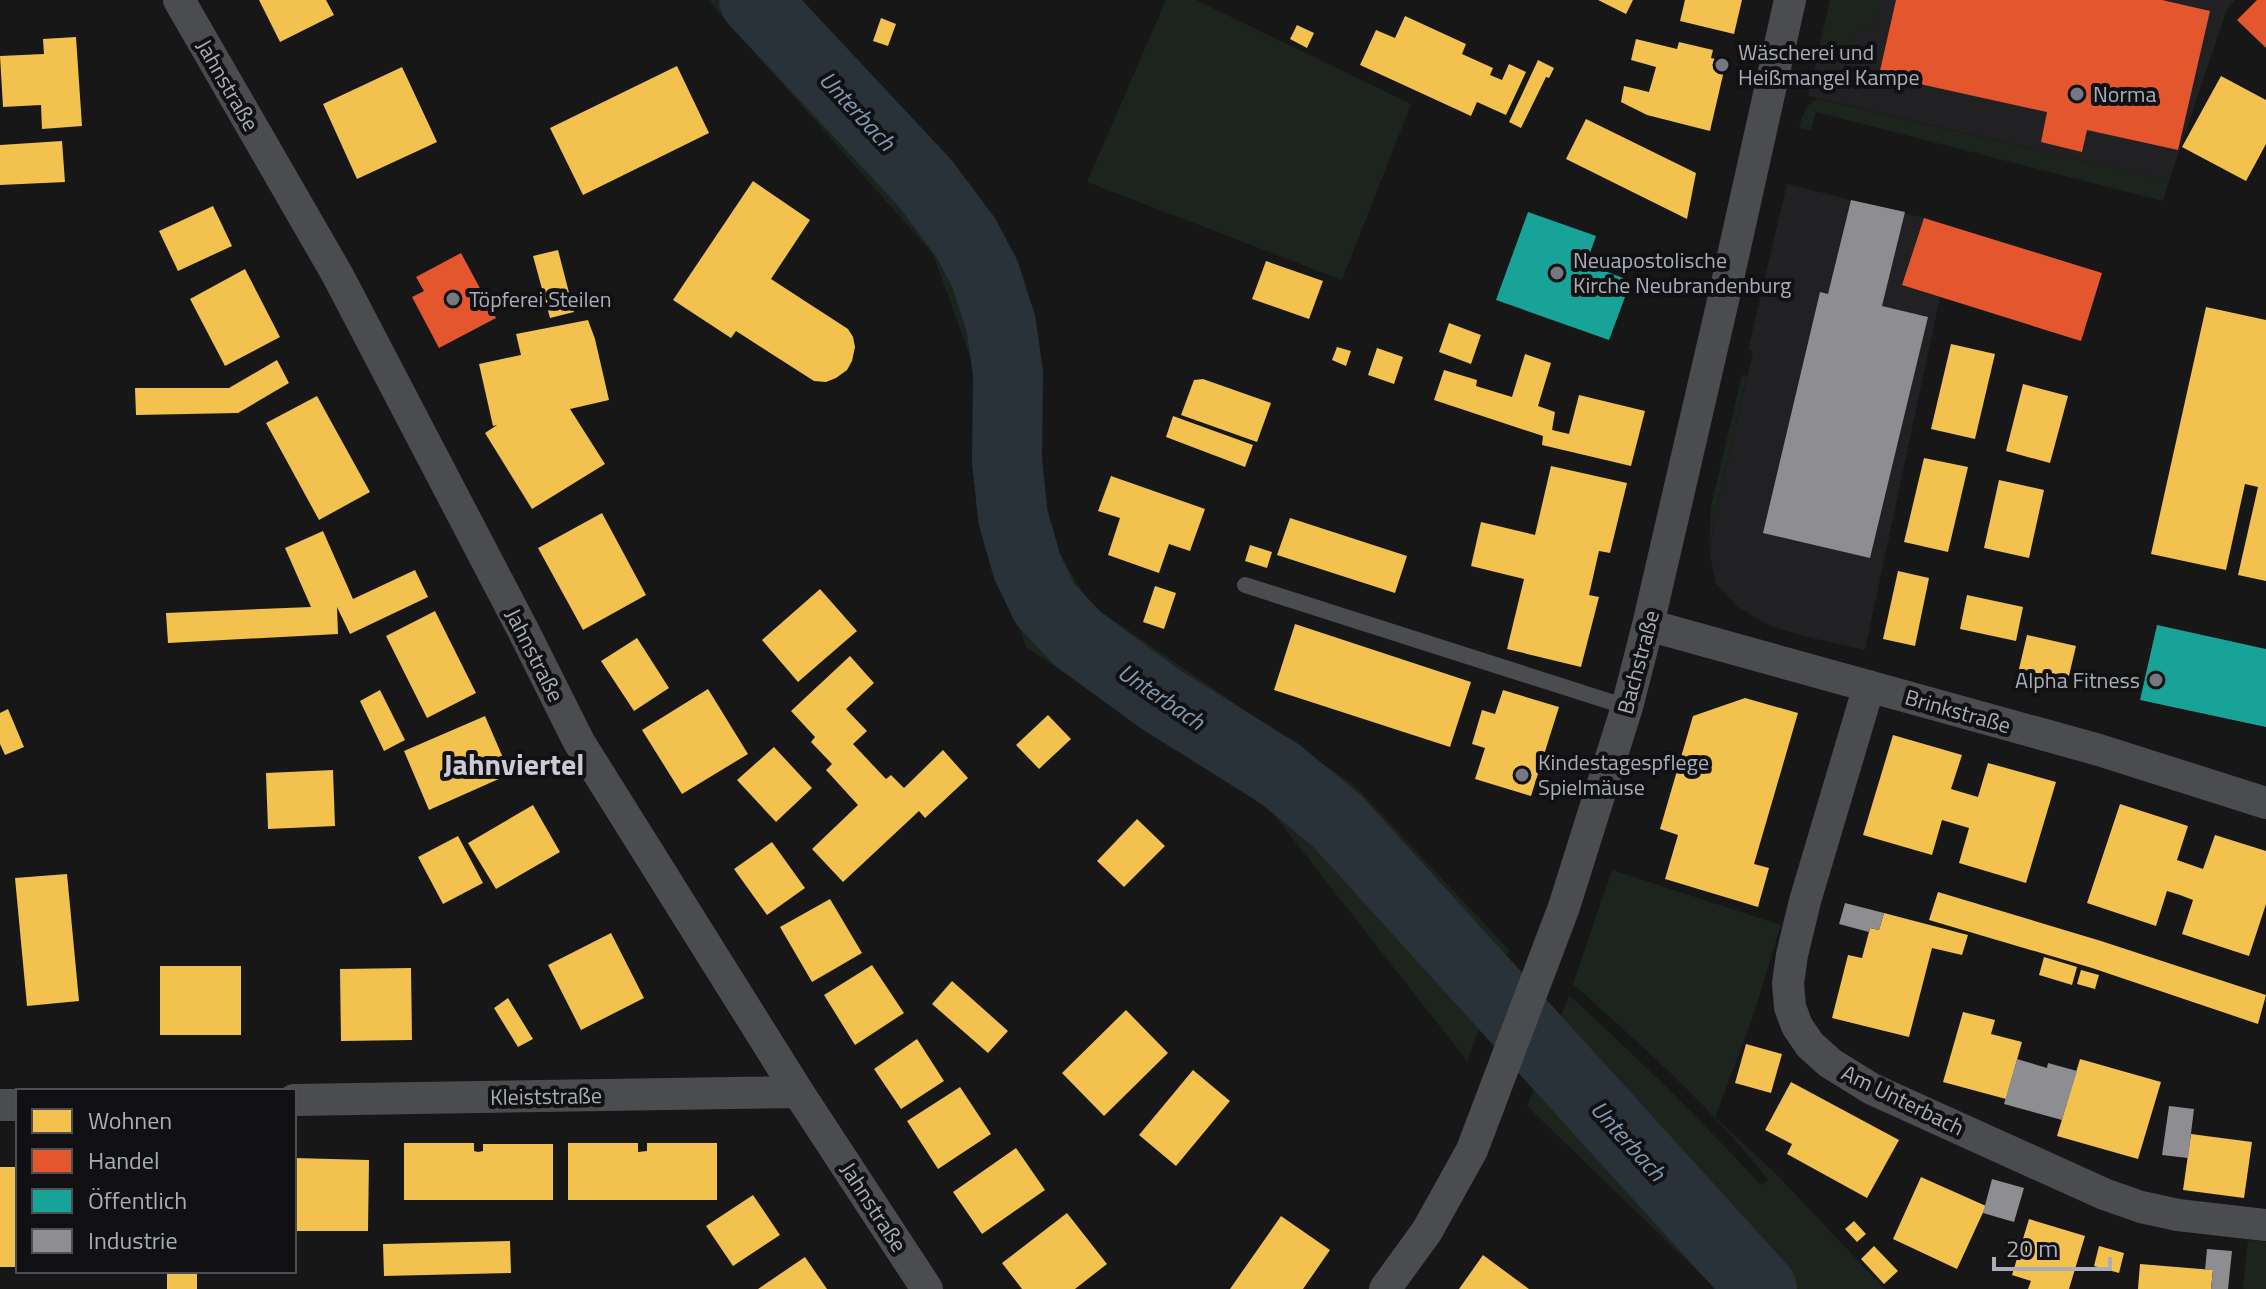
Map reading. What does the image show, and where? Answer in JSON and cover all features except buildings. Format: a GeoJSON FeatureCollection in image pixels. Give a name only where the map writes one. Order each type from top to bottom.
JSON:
{"type":"FeatureCollection","features":[{"type":"Feature","properties":{"kind":"street","name":"Jahnstraße"},"geometry":{"type":"LineString","coordinates":[[179,0],[337,274],[579,742],[798,1092],[927,1289]]}},
{"type":"Feature","properties":{"kind":"street","name":"Bachstraße"},"geometry":{"type":"LineString","coordinates":[[1385,1289],[1427,1231],[1472,1150],[1564,907],[1627,707],[1790,0]]}},
{"type":"Feature","properties":{"kind":"street","name":"Brinkstraße"},"geometry":{"type":"LineString","coordinates":[[1648,625],[2099,750],[2266,803]]}},
{"type":"Feature","properties":{"kind":"street","name":"Am Unterbach"},"geometry":{"type":"LineString","coordinates":[[1869,686],[1792,955],[1788,983],[1790,1007],[1797,1026],[1810,1045],[1830,1063],[1872,1089],[2104,1194],[2141,1207],[2178,1215],[2266,1225]]}},
{"type":"Feature","properties":{"kind":"street","name":"Kleiststraße"},"geometry":{"type":"LineString","coordinates":[[296,1100],[798,1092]]}},
{"type":"Feature","properties":{"kind":"lane"},"geometry":{"type":"LineString","coordinates":[[1245,585],[1627,707]]}},
{"type":"Feature","properties":{"kind":"shaded area"},"geometry":{"type":"Polygon","coordinates":[[[708,0],[799,0],[968,183],[1016,266],[1037,355],[1035,451],[1048,536],[1090,604],[1355,786],[1509,950],[1467,1061],[1271,811],[1026,647],[986,524],[977,376],[933,254],[708,0]]]}},
{"type":"Feature","properties":{"kind":"shaded area"},"geometry":{"type":"Polygon","coordinates":[[[1166,0],[1196,0],[1411,104],[1342,280],[1087,182],[1166,0]]]}},
{"type":"Feature","properties":{"kind":"shaded area","name":"Norma"},"geometry":{"type":"Polygon","coordinates":[[[1830,0],[2235,0],[2227,9],[2169,181],[1808,96],[1830,0]]]}},
{"type":"Feature","properties":{"kind":"shaded area"},"geometry":{"type":"Polygon","coordinates":[[[1830,0],[1881,0],[1874,31],[1857,28],[1848,68],[1817,61],[1830,0]]]}},
{"type":"Feature","properties":{"kind":"shaded area"},"geometry":{"type":"Polygon","coordinates":[[[1818,99],[2169,181],[2163,201],[1816,112],[1811,130],[1799,128],[1807,107],[1818,99]]]}},
{"type":"Feature","properties":{"kind":"shaded area"},"geometry":{"type":"Polygon","coordinates":[[[1787,184],[1924,218],[1902,285],[1940,297],[1865,650],[1768,625],[1738,607],[1716,584],[1710,554],[1714,519],[1753,352],[1748,350],[1787,184]]]}},
{"type":"Feature","properties":{"kind":"shaded area"},"geometry":{"type":"Polygon","coordinates":[[[1742,375],[1747,376],[1714,519],[1709,554],[1711,506],[1742,375]]]}},
{"type":"Feature","properties":{"kind":"shaded area"},"geometry":{"type":"Polygon","coordinates":[[[1612,870],[1781,925],[1753,1017],[1715,1117],[1776,1174],[1885,1289],[1716,1289],[1527,1106],[1569,995],[1667,1088],[1761,1185],[1768,1180],[1700,1102],[1573,984],[1612,870]]]}},
{"type":"Feature","properties":{"kind":"shaded area"},"geometry":{"type":"Polygon","coordinates":[[[2248,1240],[2266,1242],[2266,1289],[2243,1289],[2248,1240]]]}},
{"type":"Feature","properties":{"kind":"waterway","name":"Unterbach"},"geometry":{"type":"LineString","coordinates":[[754,0],[925,183],[966,238],[985,274],[1001,324],[1008,373],[1007,461],[1013,517],[1027,566],[1045,604],[1078,639],[1160,699],[1280,774],[1337,821],[1762,1289]]}},
{"type":"Feature","properties":{"kind":"place","name":"Wäscherei und Heißmangel Kampe"},"geometry":{"type":"Point","coordinates":[1722,65]}},
{"type":"Feature","properties":{"kind":"place","name":"Norma"},"geometry":{"type":"Point","coordinates":[2077,94]}},
{"type":"Feature","properties":{"kind":"place","name":"Neuapostolische Kirche Neubrandenburg"},"geometry":{"type":"Point","coordinates":[1557,273]}},
{"type":"Feature","properties":{"kind":"place","name":"Töpferei Steilen"},"geometry":{"type":"Point","coordinates":[453,299]}},
{"type":"Feature","properties":{"kind":"place","name":"Alpha Fitness"},"geometry":{"type":"Point","coordinates":[2156,680]}},
{"type":"Feature","properties":{"kind":"place","name":"Kindestagespflege Spielmäuse"},"geometry":{"type":"Point","coordinates":[1522,775]}},
{"type":"Feature","properties":{"kind":"district","name":"Jahnviertel"},"geometry":{"type":"Point","coordinates":[514,765]}}]}
